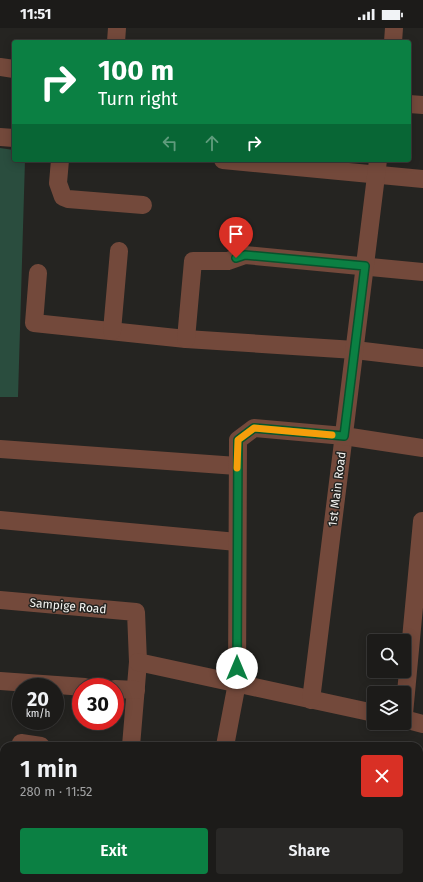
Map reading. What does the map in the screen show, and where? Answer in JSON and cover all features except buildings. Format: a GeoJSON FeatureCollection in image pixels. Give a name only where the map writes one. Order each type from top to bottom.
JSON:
{"type":"FeatureCollection","features":[{"type":"Feature","properties":{"kind":"street"},"geometry":{"type":"LineString","coordinates":[[116,40],[117,28]]}},
{"type":"Feature","properties":{"kind":"street"},"geometry":{"type":"LineString","coordinates":[[393,40],[394,28]]}},
{"type":"Feature","properties":{"kind":"street"},"geometry":{"type":"LineString","coordinates":[[0,67],[12,69]]}},
{"type":"Feature","properties":{"kind":"street"},"geometry":{"type":"LineString","coordinates":[[411,104],[423,105]]}},
{"type":"Feature","properties":{"kind":"street"},"geometry":{"type":"LineString","coordinates":[[0,137],[12,138]]}},
{"type":"Feature","properties":{"kind":"street"},"geometry":{"type":"LineString","coordinates":[[60,162],[58,183],[63,196],[68,199],[143,205]]}},
{"type":"Feature","properties":{"kind":"street"},"geometry":{"type":"LineString","coordinates":[[262,162],[377,168],[423,179]]}},
{"type":"Feature","properties":{"kind":"street","name":"1st Main Road"},"geometry":{"type":"LineString","coordinates":[[311,700],[377,168]]}},
{"type":"Feature","properties":{"kind":"street"},"geometry":{"type":"LineString","coordinates":[[112,331],[119,251]]}},
{"type":"Feature","properties":{"kind":"street"},"geometry":{"type":"LineString","coordinates":[[186,339],[194,261],[228,261],[245,255],[423,272]]}},
{"type":"Feature","properties":{"kind":"street"},"geometry":{"type":"LineString","coordinates":[[38,273],[34,323],[186,339],[355,350],[423,358]]}},
{"type":"Feature","properties":{"kind":"street"},"geometry":{"type":"LineString","coordinates":[[227,742],[237,683],[238,440],[254,428],[344,436],[423,448]]}},
{"type":"Feature","properties":{"kind":"street"},"geometry":{"type":"LineString","coordinates":[[0,449],[237,466]]}},
{"type":"Feature","properties":{"kind":"street"},"geometry":{"type":"LineString","coordinates":[[0,520],[237,542]]}},
{"type":"Feature","properties":{"kind":"street"},"geometry":{"type":"LineString","coordinates":[[407,686],[422,522]]}},
{"type":"Feature","properties":{"kind":"street","name":"Sampige Road"},"geometry":{"type":"LineString","coordinates":[[0,600],[136,612],[138,662]]}},
{"type":"Feature","properties":{"kind":"street"},"geometry":{"type":"LineString","coordinates":[[131,742],[138,662],[367,712]]}},
{"type":"Feature","properties":{"kind":"street"},"geometry":{"type":"LineString","coordinates":[[0,681],[72,686]]}},
{"type":"Feature","properties":{"kind":"street"},"geometry":{"type":"LineString","coordinates":[[124,689],[136,690]]}},
{"type":"Feature","properties":{"kind":"street"},"geometry":{"type":"LineString","coordinates":[[411,721],[423,724]]}},
{"type":"Feature","properties":{"kind":"green space"},"geometry":{"type":"Polygon","coordinates":[[[0,148],[12,150],[12,162],[25,162],[18,397],[0,397],[0,148]]]}},
{"type":"Feature","properties":{"kind":"slow traffic"},"geometry":{"type":"LineString","coordinates":[[237,468],[238,440],[254,428],[332,435]]}},
{"type":"Feature","properties":{"kind":"route"},"geometry":{"type":"LineString","coordinates":[[236,258],[245,255],[365,266],[344,436],[254,428],[238,440],[237,668]]}}]}
